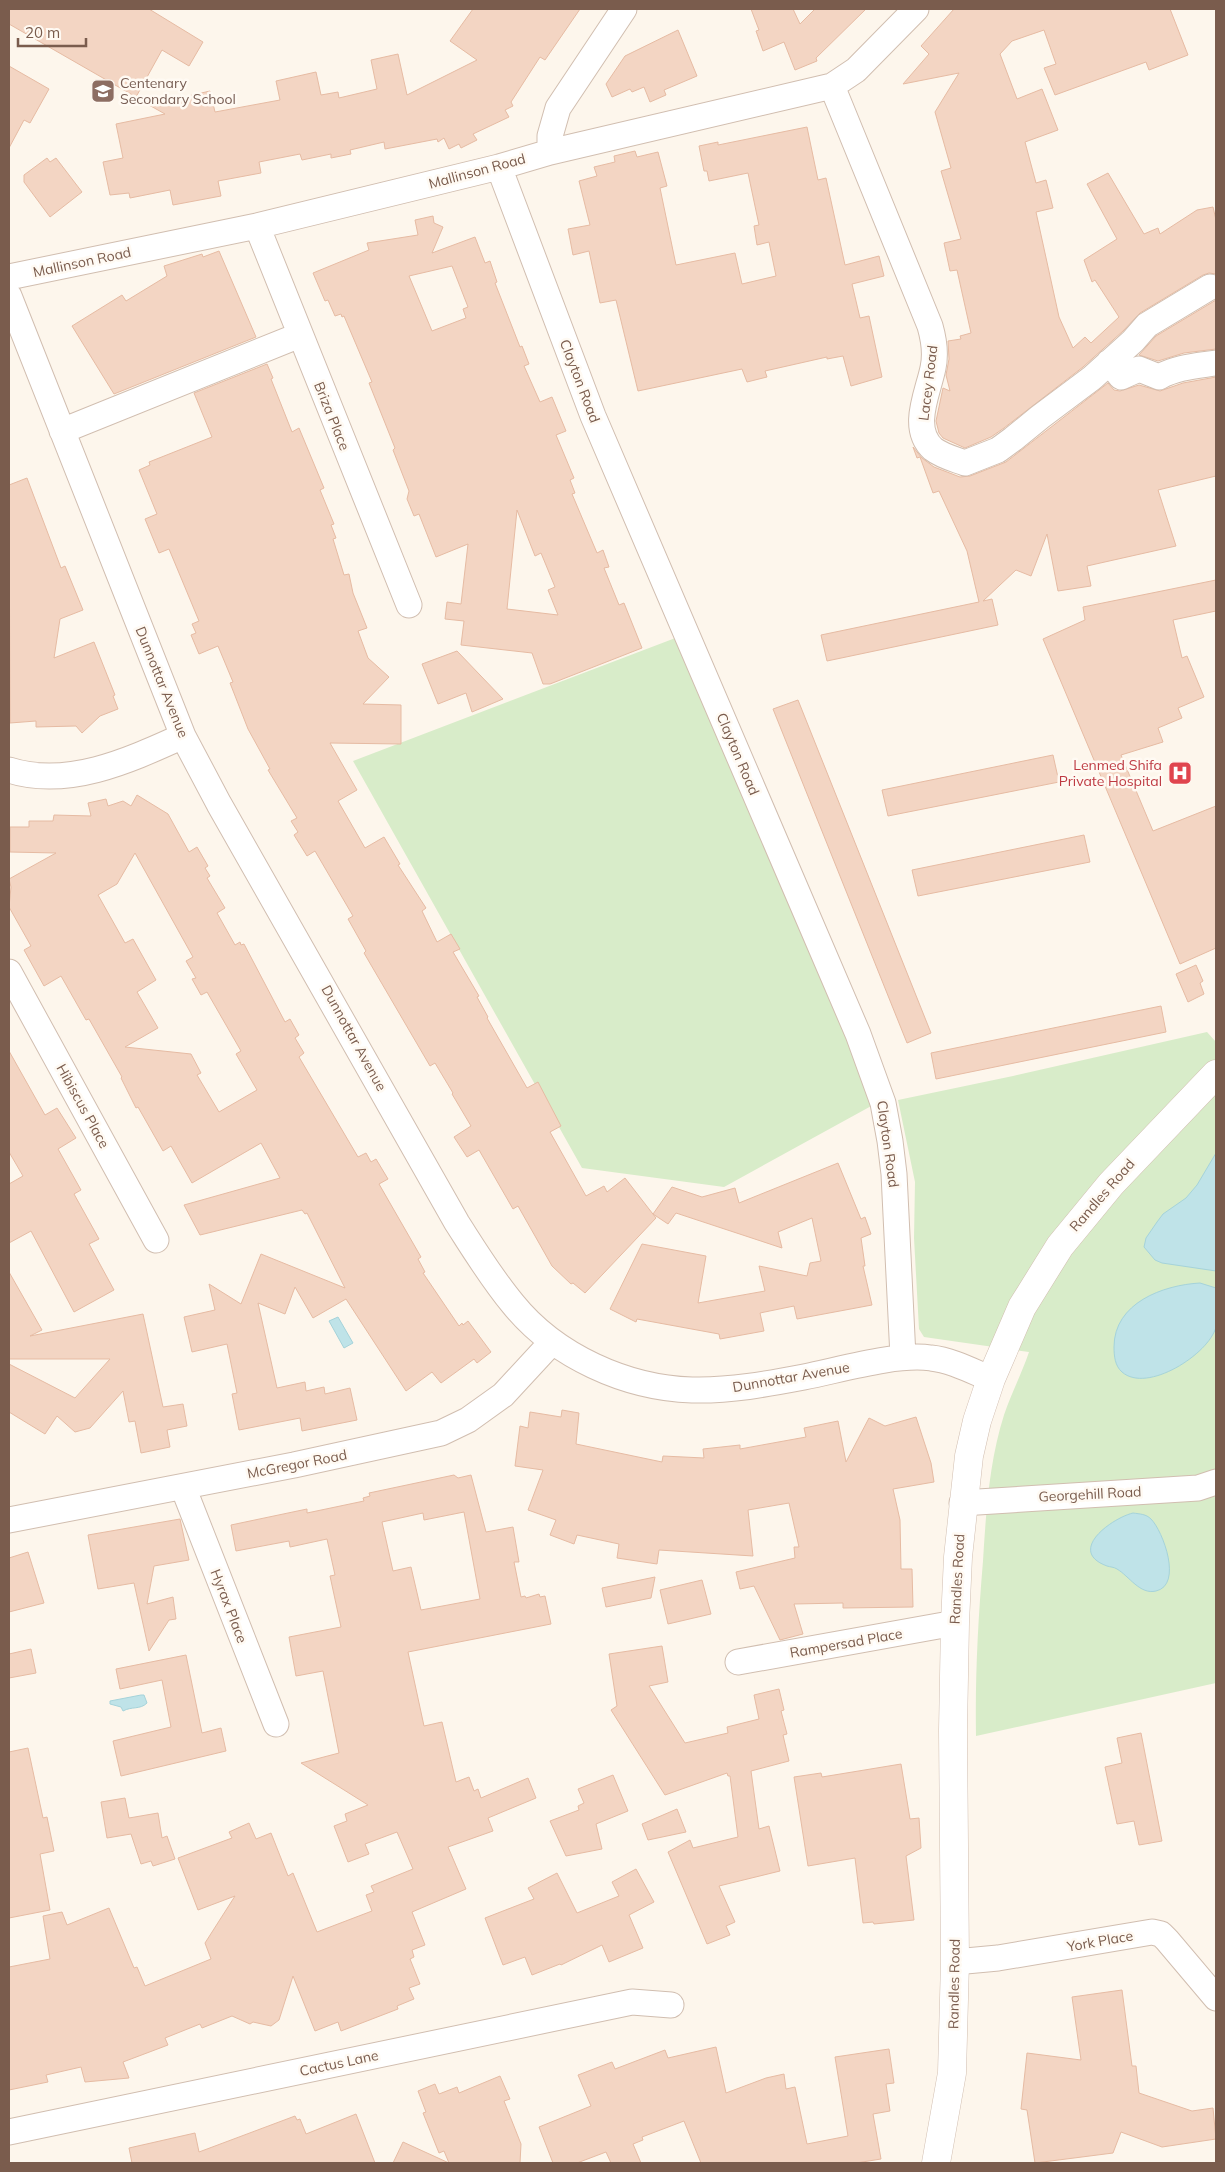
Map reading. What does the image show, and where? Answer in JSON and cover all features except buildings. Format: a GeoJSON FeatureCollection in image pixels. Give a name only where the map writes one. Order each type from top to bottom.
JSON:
{"type":"FeatureCollection","features":[{"type":"Feature","properties":{"kind":"street"},"geometry":{"type":"LineString","coordinates":[[550,152],[550,136],[558,108],[624,9]]}},
{"type":"Feature","properties":{"kind":"street","name":"Mallinson Road"},"geometry":{"type":"LineString","coordinates":[[9,278],[257,226],[499,167],[550,152],[832,86],[856,70],[916,9]]}},
{"type":"Feature","properties":{"kind":"street","name":"Lacey Road"},"geometry":{"type":"LineString","coordinates":[[832,86],[925,311],[934,340],[933,368],[921,417],[925,438],[933,448],[945,456],[965,463],[998,450],[1072,395],[1110,362],[1147,325],[1210,287]]}},
{"type":"Feature","properties":{"kind":"street","name":"Clayton Road"},"geometry":{"type":"LineString","coordinates":[[499,167],[593,416],[858,1034],[877,1084],[883,1103],[894,1174],[903,1357]]}},
{"type":"Feature","properties":{"kind":"street","name":"Briza Place"},"geometry":{"type":"LineString","coordinates":[[257,226],[409,605]]}},
{"type":"Feature","properties":{"kind":"street","name":"Dunnottar Avenue"},"geometry":{"type":"LineString","coordinates":[[9,296],[183,736],[457,1223],[484,1266],[514,1306],[552,1342],[586,1362],[612,1374],[646,1384],[693,1390],[756,1386],[903,1357],[932,1358],[991,1379]]}},
{"type":"Feature","properties":{"kind":"street"},"geometry":{"type":"LineString","coordinates":[[62,432],[300,334]]}},
{"type":"Feature","properties":{"kind":"street"},"geometry":{"type":"LineString","coordinates":[[1110,362],[1121,377],[1139,369],[1159,377],[1172,370],[1216,363]]}},
{"type":"Feature","properties":{"kind":"street"},"geometry":{"type":"LineString","coordinates":[[9,770],[36,775],[58,775],[108,767],[134,758],[183,736]]}},
{"type":"Feature","properties":{"kind":"street","name":"Hibiscus Place"},"geometry":{"type":"LineString","coordinates":[[9,972],[156,1240]]}},
{"type":"Feature","properties":{"kind":"street","name":"Randles Road"},"geometry":{"type":"LineString","coordinates":[[936,2163],[952,2073],[955,1962],[954,1623],[962,1503],[969,1456],[977,1421],[991,1379],[1022,1307],[1060,1246],[1111,1184],[1216,1074]]}},
{"type":"Feature","properties":{"kind":"street","name":"McGregor Road"},"geometry":{"type":"LineString","coordinates":[[9,1520],[416,1440],[452,1429],[503,1395],[552,1342]]}},
{"type":"Feature","properties":{"kind":"street","name":"Georgehill Road"},"geometry":{"type":"LineString","coordinates":[[962,1503],[1198,1488],[1216,1482]]}},
{"type":"Feature","properties":{"kind":"street","name":"Hyrax Place"},"geometry":{"type":"LineString","coordinates":[[183,1487],[276,1724]]}},
{"type":"Feature","properties":{"kind":"street","name":"Rampersad Place"},"geometry":{"type":"LineString","coordinates":[[738,1662],[954,1623]]}},
{"type":"Feature","properties":{"kind":"street","name":"York Place"},"geometry":{"type":"LineString","coordinates":[[955,1962],[998,1958],[1152,1932],[1161,1934],[1168,1940],[1216,1998]]}},
{"type":"Feature","properties":{"kind":"street","name":"Cactus Lane"},"geometry":{"type":"LineString","coordinates":[[9,2132],[632,2002],[671,2005]]}},
{"type":"Feature","properties":{"kind":"green space"},"geometry":{"type":"Polygon","coordinates":[[[678,637],[884,1099],[724,1187],[582,1168],[353,761],[678,637]]]}},
{"type":"Feature","properties":{"kind":"green space"},"geometry":{"type":"Polygon","coordinates":[[[1207,1032],[1216,1042],[1216,1474],[1214,1495],[1216,1500],[1216,1683],[976,1736],[978,1627],[989,1488],[995,1451],[1004,1415],[1029,1352],[924,1337],[919,1329],[914,1238],[915,1182],[898,1100],[1207,1032]]]}},
{"type":"Feature","properties":{"kind":"water"},"geometry":{"type":"Polygon","coordinates":[[[1216,1153],[1216,1271],[1162,1263],[1155,1260],[1144,1247],[1146,1238],[1163,1214],[1186,1198],[1197,1185],[1216,1153]]]}},
{"type":"Feature","properties":{"kind":"water"},"geometry":{"type":"Polygon","coordinates":[[[1200,1283],[1216,1288],[1217,1313],[1216,1327],[1211,1338],[1202,1349],[1176,1368],[1161,1375],[1146,1378],[1133,1377],[1122,1372],[1116,1364],[1114,1347],[1116,1332],[1122,1319],[1131,1308],[1143,1299],[1157,1293],[1171,1288],[1200,1283]]]}},
{"type":"Feature","properties":{"kind":"water"},"geometry":{"type":"Polygon","coordinates":[[[338,1317],[353,1343],[344,1348],[329,1321],[338,1317]]]}},
{"type":"Feature","properties":{"kind":"water"},"geometry":{"type":"Polygon","coordinates":[[[1133,1513],[1145,1515],[1151,1519],[1161,1534],[1165,1545],[1168,1557],[1168,1579],[1164,1587],[1156,1591],[1140,1588],[1117,1569],[1095,1560],[1091,1552],[1092,1544],[1105,1528],[1114,1521],[1133,1513]]]}},
{"type":"Feature","properties":{"kind":"water"},"geometry":{"type":"Polygon","coordinates":[[[144,1695],[147,1703],[142,1706],[123,1711],[121,1707],[110,1704],[110,1701],[144,1695]]]}},
{"type":"Feature","properties":{"kind":"place","name":"Centenary Secondary School"},"geometry":{"type":"Point","coordinates":[103,91]}},
{"type":"Feature","properties":{"kind":"place","name":"Lenmed Shifa Private Hospital"},"geometry":{"type":"Point","coordinates":[1180,773]}}]}
